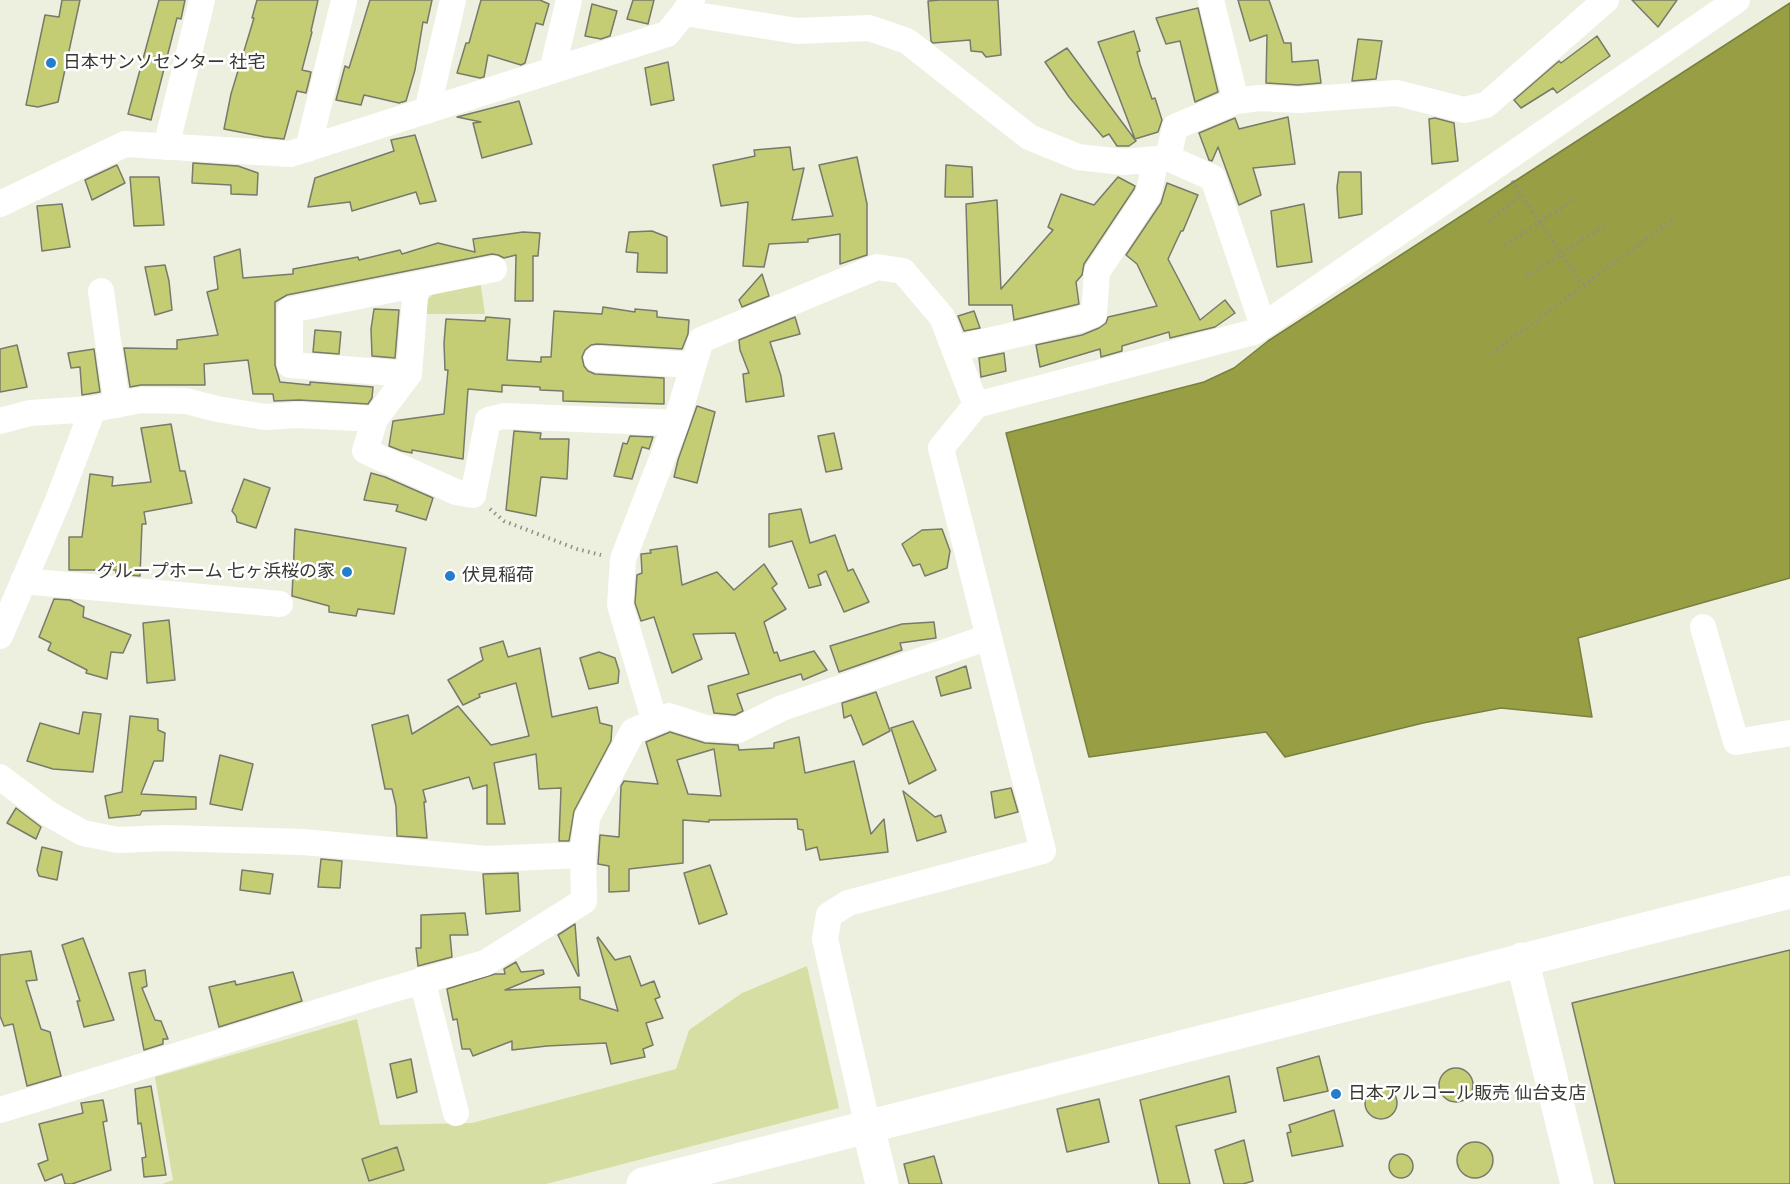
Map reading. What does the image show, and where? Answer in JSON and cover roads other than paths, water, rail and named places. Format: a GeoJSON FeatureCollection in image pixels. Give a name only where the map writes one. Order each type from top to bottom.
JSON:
{"type":"FeatureCollection","features":[{"type":"Feature","properties":{"kind":"street"},"geometry":{"type":"LineString","coordinates":[[166,147],[202,0]]}},
{"type":"Feature","properties":{"kind":"street"},"geometry":{"type":"LineString","coordinates":[[308,149],[344,0]]}},
{"type":"Feature","properties":{"kind":"street"},"geometry":{"type":"LineString","coordinates":[[427,111],[453,0]]}},
{"type":"Feature","properties":{"kind":"street"},"geometry":{"type":"LineString","coordinates":[[552,71],[569,0]]}},
{"type":"Feature","properties":{"kind":"street"},"geometry":{"type":"LineString","coordinates":[[1211,0],[1236,101]]}},
{"type":"Feature","properties":{"kind":"street"},"geometry":{"type":"LineString","coordinates":[[954,349],[1078,320],[1094,314],[1096,272],[1148,195],[1175,127],[1236,101],[1259,98],[1298,100],[1397,93],[1464,110],[1486,105],[1606,0]]}},
{"type":"Feature","properties":{"kind":"street"},"geometry":{"type":"LineString","coordinates":[[882,1184],[825,939],[829,915],[848,903],[1043,851],[941,448],[976,405],[1254,332],[1737,0]]}},
{"type":"Feature","properties":{"kind":"street"},"geometry":{"type":"LineString","coordinates":[[0,204],[125,144],[290,154],[308,149],[667,34],[688,7],[796,31],[869,28],[907,41],[1029,137],[1078,158],[1123,162],[1162,159],[1213,178],[1263,326]]}},
{"type":"Feature","properties":{"kind":"street"},"geometry":{"type":"LineString","coordinates":[[655,722],[620,605],[623,559],[676,423],[700,340],[877,267],[903,271],[942,317],[976,405]]}},
{"type":"Feature","properties":{"kind":"street"},"geometry":{"type":"LineString","coordinates":[[409,374],[290,365],[290,310],[494,269]]}},
{"type":"Feature","properties":{"kind":"street"},"geometry":{"type":"LineString","coordinates":[[416,285],[409,374],[375,419],[364,452],[456,492],[473,495],[488,420],[504,416],[676,423]]}},
{"type":"Feature","properties":{"kind":"street"},"geometry":{"type":"LineString","coordinates":[[0,636],[57,503],[105,407],[101,291]]}},
{"type":"Feature","properties":{"kind":"street"},"geometry":{"type":"LineString","coordinates":[[597,360],[693,365]]}},
{"type":"Feature","properties":{"kind":"street"},"geometry":{"type":"LineString","coordinates":[[0,421],[30,413],[105,407],[141,400],[186,401],[265,417],[298,415],[375,419]]}},
{"type":"Feature","properties":{"kind":"street"},"geometry":{"type":"LineString","coordinates":[[23,581],[280,604]]}},
{"type":"Feature","properties":{"kind":"street"},"geometry":{"type":"LineString","coordinates":[[1703,627],[1736,742],[1790,733]]}},
{"type":"Feature","properties":{"kind":"street"},"geometry":{"type":"LineString","coordinates":[[0,1110],[422,980],[485,963],[584,901],[587,818],[633,731],[669,717],[706,728],[738,729],[782,708],[989,638]]}},
{"type":"Feature","properties":{"kind":"street"},"geometry":{"type":"LineString","coordinates":[[0,777],[49,814],[83,832],[118,840],[166,838],[303,842],[486,859],[584,855]]}},
{"type":"Feature","properties":{"kind":"street"},"geometry":{"type":"LineString","coordinates":[[643,1184],[1790,892]]}},
{"type":"Feature","properties":{"kind":"street"},"geometry":{"type":"LineString","coordinates":[[1522,959],[1577,1184]]}},
{"type":"Feature","properties":{"kind":"street"},"geometry":{"type":"LineString","coordinates":[[422,980],[456,1113]]}},
{"type":"Feature","properties":{"kind":"place","name":"日本サンソセンター 社宅"},"geometry":{"type":"Point","coordinates":[51,63]}},
{"type":"Feature","properties":{"kind":"place","name":"グループホーム 七ヶ浜桜の家"},"geometry":{"type":"Point","coordinates":[347,572]}},
{"type":"Feature","properties":{"kind":"place","name":"伏見稲荷"},"geometry":{"type":"Point","coordinates":[450,576]}},
{"type":"Feature","properties":{"kind":"place","name":"日本アルコール販売 仙台支店"},"geometry":{"type":"Point","coordinates":[1336,1094]}}]}
